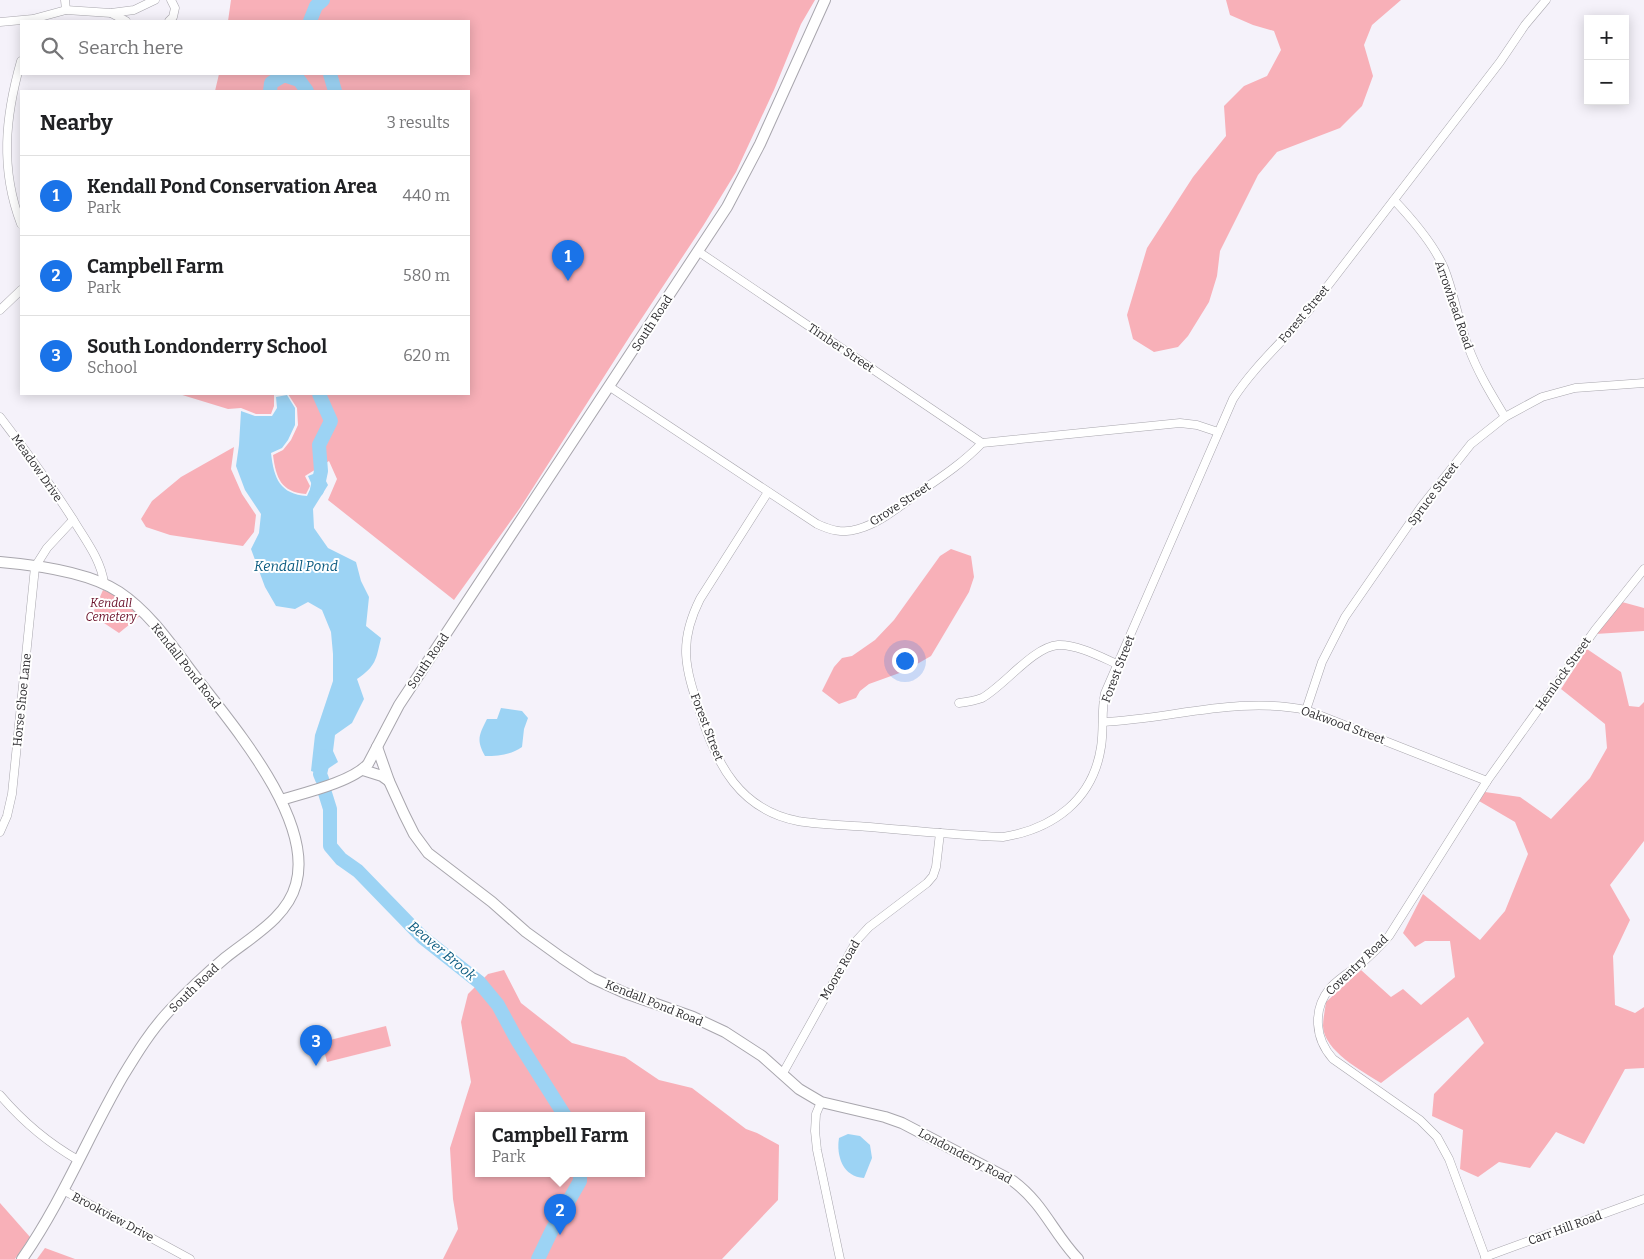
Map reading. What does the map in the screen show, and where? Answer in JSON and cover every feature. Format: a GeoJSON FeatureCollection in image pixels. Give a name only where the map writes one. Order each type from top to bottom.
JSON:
{"type":"FeatureCollection","features":[{"type":"Feature","properties":{"kind":"street"},"geometry":{"type":"LineString","coordinates":[[65,0],[66,10]]}},
{"type":"Feature","properties":{"kind":"street"},"geometry":{"type":"LineString","coordinates":[[33,20],[66,10],[111,13],[134,10],[155,0]]}},
{"type":"Feature","properties":{"kind":"street"},"geometry":{"type":"LineString","coordinates":[[169,20],[173,17],[176,8],[171,0]]}},
{"type":"Feature","properties":{"kind":"street","name":"South Road"},"geometry":{"type":"LineString","coordinates":[[362,770],[378,747],[399,705],[699,252],[741,182],[826,0]]}},
{"type":"Feature","properties":{"kind":"street","name":"Forest Street"},"geometry":{"type":"LineString","coordinates":[[768,492],[700,599],[686,633],[685,652],[692,687],[702,721],[716,755],[736,785],[748,798],[763,809],[779,816],[814,823],[1003,837],[1038,828],[1053,820],[1068,810],[1090,782],[1099,756],[1105,693],[1233,399],[1255,368],[1293,330],[1310,309],[1500,62],[1525,25],[1546,0]]}},
{"type":"Feature","properties":{"kind":"street"},"geometry":{"type":"LineString","coordinates":[[111,13],[124,20]]}},
{"type":"Feature","properties":{"kind":"street"},"geometry":{"type":"LineString","coordinates":[[0,22],[20,21]]}},
{"type":"Feature","properties":{"kind":"street"},"geometry":{"type":"LineString","coordinates":[[20,64],[5,116],[1,151],[6,187],[11,204],[20,222]]}},
{"type":"Feature","properties":{"kind":"street","name":"Arrowhead Road"},"geometry":{"type":"LineString","coordinates":[[1394,200],[1425,236],[1444,268],[1467,345],[1485,385],[1506,417]]}},
{"type":"Feature","properties":{"kind":"street","name":"Timber Street"},"geometry":{"type":"LineString","coordinates":[[699,252],[982,444]]}},
{"type":"Feature","properties":{"kind":"street"},"geometry":{"type":"LineString","coordinates":[[0,310],[20,291]]}},
{"type":"Feature","properties":{"kind":"street","name":"Spruce Street"},"geometry":{"type":"LineString","coordinates":[[1306,710],[1324,657],[1345,617],[1421,507],[1471,444],[1506,417],[1527,404],[1558,392],[1594,385],[1644,383]]}},
{"type":"Feature","properties":{"kind":"street","name":"Grove Street"},"geometry":{"type":"LineString","coordinates":[[610,387],[768,492],[825,527],[842,532],[860,529],[878,521],[967,458],[982,444]]}},
{"type":"Feature","properties":{"kind":"street","name":"Meadow Drive"},"geometry":{"type":"LineString","coordinates":[[0,416],[46,478],[94,553],[102,572],[104,583]]}},
{"type":"Feature","properties":{"kind":"street"},"geometry":{"type":"LineString","coordinates":[[982,444],[1180,423],[1197,425],[1218,432]]}},
{"type":"Feature","properties":{"kind":"street"},"geometry":{"type":"LineString","coordinates":[[35,567],[47,548],[73,520]]}},
{"type":"Feature","properties":{"kind":"street","name":"Kendall Pond Road"},"geometry":{"type":"LineString","coordinates":[[0,562],[75,574],[104,583],[118,591],[139,608],[157,628],[247,745],[281,800]]}},
{"type":"Feature","properties":{"kind":"street","name":"Horse Shoe Lane"},"geometry":{"type":"LineString","coordinates":[[0,832],[7,816],[13,785],[35,567]]}},
{"type":"Feature","properties":{"kind":"street","name":"Hemlock Street"},"geometry":{"type":"LineString","coordinates":[[1486,781],[1595,630],[1644,569]]}},
{"type":"Feature","properties":{"kind":"street"},"geometry":{"type":"LineString","coordinates":[[959,703],[971,702],[982,697],[1033,658],[1048,648],[1058,645],[1083,650],[1117,664]]}},
{"type":"Feature","properties":{"kind":"street","name":"Oakwood Street"},"geometry":{"type":"LineString","coordinates":[[1103,722],[1127,721],[1250,705],[1306,710],[1486,781]]}},
{"type":"Feature","properties":{"kind":"street","name":"Kendall Pond Road"},"geometry":{"type":"LineString","coordinates":[[378,747],[389,781],[414,834],[428,853],[492,902],[526,932],[592,978],[625,993],[692,1016],[725,1032],[762,1056],[799,1089],[820,1102]]}},
{"type":"Feature","properties":{"kind":"street"},"geometry":{"type":"LineString","coordinates":[[281,800],[350,777],[362,770],[382,776],[389,781]]}},
{"type":"Feature","properties":{"kind":"street","name":"Coventry Road"},"geometry":{"type":"LineString","coordinates":[[1486,781],[1389,936],[1374,952],[1336,982],[1326,994],[1319,1008],[1318,1024],[1320,1040],[1333,1059],[1420,1120],[1437,1137],[1449,1159],[1486,1258]]}},
{"type":"Feature","properties":{"kind":"street","name":"South Road"},"geometry":{"type":"LineString","coordinates":[[22,1259],[33,1244],[141,1046],[169,1011],[208,973],[276,917],[292,895],[298,872],[298,849],[290,821],[281,800]]}},
{"type":"Feature","properties":{"kind":"street","name":"Moore Road"},"geometry":{"type":"LineString","coordinates":[[783,1073],[856,940],[869,927],[920,889],[933,876],[936,867],[940,833]]}},
{"type":"Feature","properties":{"kind":"street"},"geometry":{"type":"LineString","coordinates":[[0,1095],[24,1121],[44,1138],[78,1160]]}},
{"type":"Feature","properties":{"kind":"street"},"geometry":{"type":"LineString","coordinates":[[820,1102],[816,1114],[815,1131],[840,1259]]}},
{"type":"Feature","properties":{"kind":"street","name":"Londonderry Road"},"geometry":{"type":"LineString","coordinates":[[820,1102],[902,1123],[1013,1181],[1040,1206],[1078,1259]]}},
{"type":"Feature","properties":{"kind":"street","name":"Brookview Drive"},"geometry":{"type":"LineString","coordinates":[[63,1190],[190,1259]]}},
{"type":"Feature","properties":{"kind":"street","name":"Carr Hill Road"},"geometry":{"type":"LineString","coordinates":[[1486,1258],[1644,1199]]}},
{"type":"Feature","properties":{"kind":"green space"},"geometry":{"type":"Polygon","coordinates":[[[231,0],[815,0],[801,24],[774,90],[736,172],[520,508],[454,600],[328,500],[337,479],[329,461],[305,476],[310,486],[306,494],[298,493],[285,487],[278,477],[273,455],[283,450],[291,440],[298,425],[297,408],[289,395],[470,395],[470,90],[215,90],[219,75],[470,75],[470,20],[228,20],[231,0]]]}},
{"type":"Feature","properties":{"kind":"green space"},"geometry":{"type":"Polygon","coordinates":[[[1226,0],[1401,0],[1372,25],[1364,45],[1373,76],[1362,106],[1340,128],[1277,152],[1258,175],[1220,251],[1217,276],[1209,302],[1188,336],[1178,347],[1154,352],[1133,339],[1127,315],[1147,248],[1193,177],[1226,136],[1224,106],[1244,86],[1267,76],[1281,50],[1274,31],[1253,25],[1230,15],[1226,0]]]}},
{"type":"Feature","properties":{"kind":"green space"},"geometry":{"type":"Polygon","coordinates":[[[182,395],[274,395],[274,406],[271,414],[256,414],[241,408],[228,409],[182,395]]]}},
{"type":"Feature","properties":{"kind":"green space"},"geometry":{"type":"Polygon","coordinates":[[[234,447],[231,469],[242,494],[256,515],[254,532],[243,546],[170,535],[146,527],[141,519],[152,501],[181,477],[234,447]]]}},
{"type":"Feature","properties":{"kind":"green space"},"geometry":{"type":"Polygon","coordinates":[[[951,549],[971,556],[974,577],[969,592],[931,656],[905,671],[869,684],[860,691],[856,698],[839,704],[822,691],[834,667],[842,658],[852,656],[875,640],[894,620],[940,556],[951,549]]]}},
{"type":"Feature","properties":{"kind":"green space","name":"Kendall Cemetery"},"geometry":{"type":"Polygon","coordinates":[[[103,590],[124,600],[140,616],[119,633],[92,615],[103,590]]]}},
{"type":"Feature","properties":{"kind":"green space"},"geometry":{"type":"Polygon","coordinates":[[[1622,602],[1644,608],[1644,631],[1595,634],[1622,602]]]}},
{"type":"Feature","properties":{"kind":"green space"},"geometry":{"type":"Polygon","coordinates":[[[1587,649],[1621,672],[1629,706],[1639,707],[1644,702],[1644,841],[1610,885],[1630,920],[1613,956],[1615,1005],[1635,1013],[1644,1007],[1644,1068],[1625,1069],[1584,1144],[1556,1132],[1530,1168],[1499,1162],[1478,1177],[1460,1169],[1463,1130],[1432,1116],[1434,1094],[1484,1043],[1468,1017],[1381,1083],[1345,1059],[1330,1044],[1323,1026],[1326,1002],[1361,970],[1391,997],[1403,989],[1421,1005],[1455,977],[1450,941],[1425,941],[1415,947],[1403,933],[1423,894],[1480,940],[1505,911],[1528,854],[1515,822],[1479,801],[1485,792],[1520,797],[1551,819],[1590,778],[1607,748],[1605,724],[1561,689],[1587,649]]]}},
{"type":"Feature","properties":{"kind":"green space"},"geometry":{"type":"Polygon","coordinates":[[[504,970],[521,1003],[572,1043],[625,1057],[659,1080],[692,1088],[746,1129],[779,1145],[778,1200],[722,1259],[443,1259],[458,1229],[453,1199],[450,1148],[471,1082],[461,1022],[468,994],[488,974],[504,970]]]}},
{"type":"Feature","properties":{"kind":"green space"},"geometry":{"type":"Polygon","coordinates":[[[386,1026],[391,1046],[327,1062],[322,1042],[386,1026]]]}},
{"type":"Feature","properties":{"kind":"green space"},"geometry":{"type":"Polygon","coordinates":[[[0,1203],[30,1237],[15,1259],[0,1259],[0,1203]]]}},
{"type":"Feature","properties":{"kind":"green space"},"geometry":{"type":"Polygon","coordinates":[[[45,1248],[75,1259],[37,1259],[45,1248]]]}},
{"type":"Feature","properties":{"kind":"water","name":"Kendall Pond"},"geometry":{"type":"Polygon","coordinates":[[[287,395],[295,408],[295,425],[282,448],[271,453],[277,478],[280,484],[290,492],[307,496],[312,485],[308,476],[321,471],[328,485],[313,509],[314,528],[328,548],[356,562],[361,581],[369,597],[366,626],[381,638],[372,666],[357,679],[364,699],[352,723],[335,735],[333,751],[338,762],[320,774],[311,771],[315,735],[333,681],[331,632],[322,610],[308,602],[295,609],[276,606],[265,587],[251,549],[259,533],[261,514],[245,490],[236,466],[241,411],[255,416],[272,416],[277,408],[276,397],[287,395]]]}},
{"type":"Feature","properties":{"kind":"water"},"geometry":{"type":"Polygon","coordinates":[[[501,708],[522,711],[528,718],[524,729],[522,747],[513,752],[485,756],[480,746],[480,734],[487,719],[497,719],[501,708]]]}},
{"type":"Feature","properties":{"kind":"water"},"geometry":{"type":"Polygon","coordinates":[[[848,1134],[860,1136],[870,1145],[872,1158],[864,1178],[851,1174],[842,1164],[838,1145],[839,1138],[848,1134]]]}},
{"type":"Feature","properties":{"kind":"waterway","name":"Beaver Brook"},"geometry":{"type":"LineString","coordinates":[[310,20],[316,6],[323,0]]}},
{"type":"Feature","properties":{"kind":"waterway","name":"Beaver Brook"},"geometry":{"type":"LineString","coordinates":[[270,90],[271,83],[284,75]]}},
{"type":"Feature","properties":{"kind":"waterway","name":"Beaver Brook"},"geometry":{"type":"LineString","coordinates":[[284,75],[299,80],[306,90]]}},
{"type":"Feature","properties":{"kind":"waterway","name":"Beaver Brook"},"geometry":{"type":"LineString","coordinates":[[330,75],[335,90]]}},
{"type":"Feature","properties":{"kind":"waterway","name":"Beaver Brook"},"geometry":{"type":"LineString","coordinates":[[317,490],[321,471],[319,445],[331,421],[319,395]]}},
{"type":"Feature","properties":{"kind":"waterway","name":"Beaver Brook"},"geometry":{"type":"LineString","coordinates":[[322,779],[320,774],[324,756]]}},
{"type":"Feature","properties":{"kind":"waterway","name":"Beaver Brook"},"geometry":{"type":"LineString","coordinates":[[325,793],[330,809],[330,846],[341,859],[358,871],[422,937],[479,982],[498,1005],[517,1040],[562,1112]]}},
{"type":"Feature","properties":{"kind":"waterway","name":"Beaver Brook"},"geometry":{"type":"LineString","coordinates":[[538,1259],[580,1181],[580,1177]]}},
{"type":"Feature","properties":{"kind":"place","name":"Kendall Pond Conservation Area"},"geometry":{"type":"Point","coordinates":[568,281]}},
{"type":"Feature","properties":{"kind":"place","name":"South Londonderry School"},"geometry":{"type":"Point","coordinates":[316,1066]}},
{"type":"Feature","properties":{"kind":"place","name":"Campbell Farm"},"geometry":{"type":"Point","coordinates":[560,1235]}}]}
